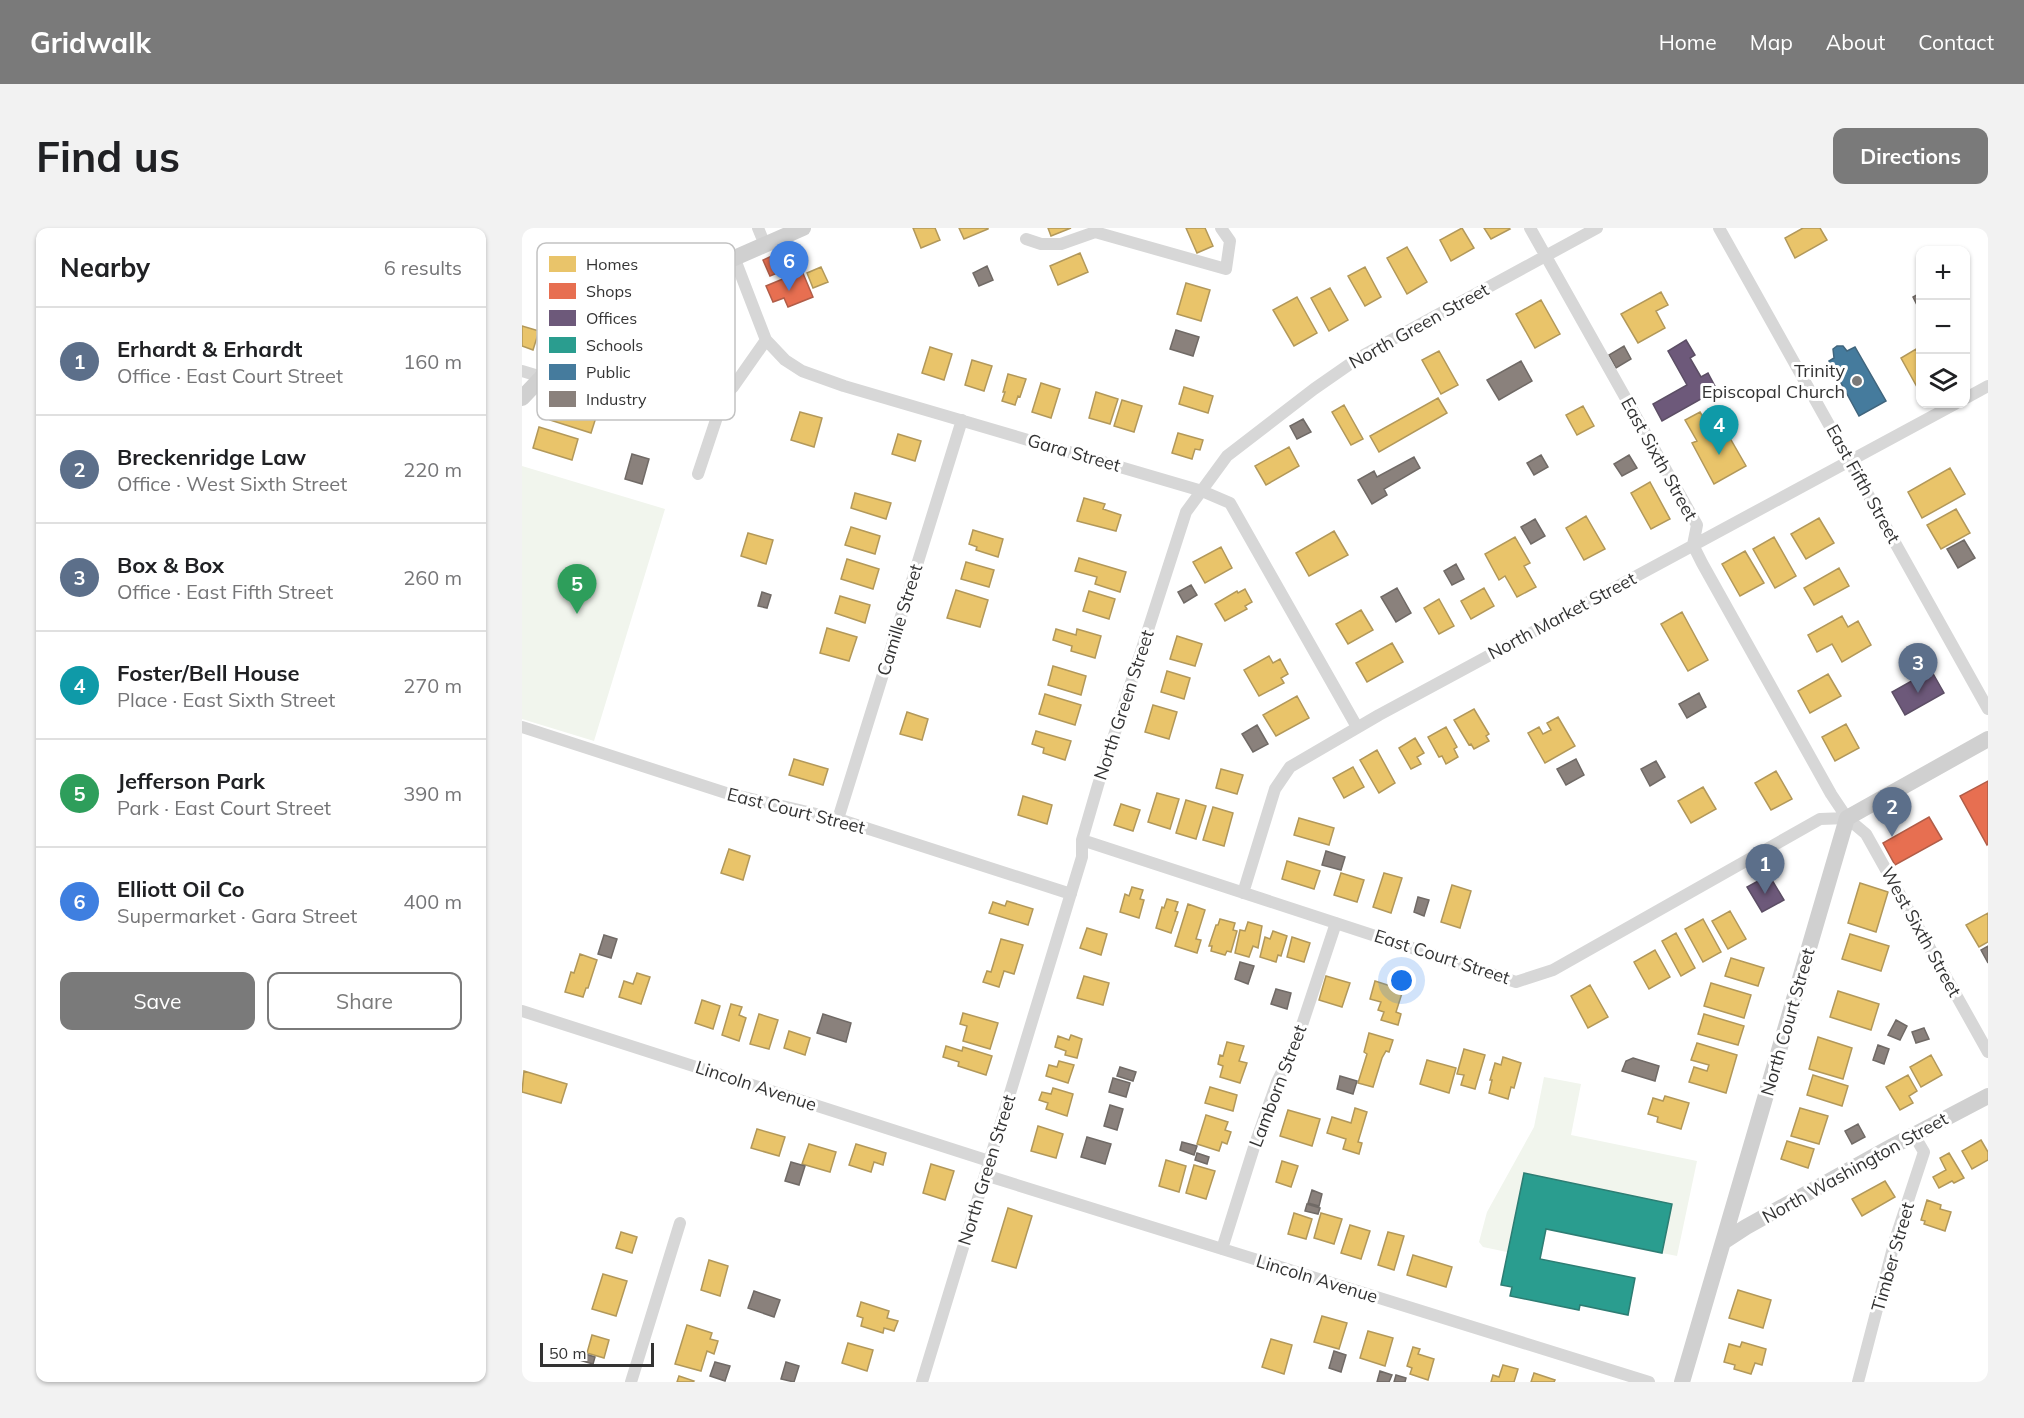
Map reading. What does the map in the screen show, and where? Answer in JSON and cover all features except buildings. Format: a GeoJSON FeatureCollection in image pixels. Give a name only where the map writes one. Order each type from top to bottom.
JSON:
{"type":"FeatureCollection","features":[{"type":"Feature","properties":{"kind":"main road"},"geometry":{"type":"LineString","coordinates":[[735,257],[803,228]]}},
{"type":"Feature","properties":{"kind":"main road"},"geometry":{"type":"LineString","coordinates":[[522,398],[537,382]]}},
{"type":"Feature","properties":{"kind":"main road"},"geometry":{"type":"LineString","coordinates":[[1847,818],[1988,739]]}},
{"type":"Feature","properties":{"kind":"main road","name":"North Court Street"},"geometry":{"type":"LineString","coordinates":[[1682,1382],[1847,818]]}},
{"type":"Feature","properties":{"kind":"main road","name":"North Washington Street"},"geometry":{"type":"LineString","coordinates":[[1723,1242],[1746,1227],[1988,1096]]}},
{"type":"Feature","properties":{"kind":"street"},"geometry":{"type":"LineString","coordinates":[[758,228],[765,245]]}},
{"type":"Feature","properties":{"kind":"street"},"geometry":{"type":"LineString","coordinates":[[1026,239],[1041,244],[1062,244],[1095,232],[1226,269],[1230,242],[1221,228]]}},
{"type":"Feature","properties":{"kind":"street","name":"East Sixth Street"},"geometry":{"type":"LineString","coordinates":[[1530,228],[1696,525],[1693,545],[1831,794],[1847,818]]}},
{"type":"Feature","properties":{"kind":"street","name":"North Green Street"},"geometry":{"type":"LineString","coordinates":[[922,1382],[1082,857],[1082,840],[1098,785],[1186,512],[1227,456],[1314,388],[1360,357],[1597,228]]}},
{"type":"Feature","properties":{"kind":"street","name":"East Fifth Street"},"geometry":{"type":"LineString","coordinates":[[1719,228],[1988,709]]}},
{"type":"Feature","properties":{"kind":"street","name":"Gara Street"},"geometry":{"type":"LineString","coordinates":[[735,260],[766,340],[784,360],[802,371],[844,386],[1202,491],[1230,503],[1357,727]]}},
{"type":"Feature","properties":{"kind":"street"},"geometry":{"type":"LineString","coordinates":[[735,384],[766,340]]}},
{"type":"Feature","properties":{"kind":"street"},"geometry":{"type":"LineString","coordinates":[[522,371],[537,376]]}},
{"type":"Feature","properties":{"kind":"street"},"geometry":{"type":"LineString","coordinates":[[1970,395],[1988,386]]}},
{"type":"Feature","properties":{"kind":"street","name":"North Market Street"},"geometry":{"type":"LineString","coordinates":[[1243,893],[1279,782],[1290,767],[1357,727],[1948,408]]}},
{"type":"Feature","properties":{"kind":"street"},"geometry":{"type":"LineString","coordinates":[[698,474],[716,420]]}},
{"type":"Feature","properties":{"kind":"street","name":"Camille Street"},"geometry":{"type":"LineString","coordinates":[[838,819],[962,420]]}},
{"type":"Feature","properties":{"kind":"street","name":"East Court Street"},"geometry":{"type":"LineString","coordinates":[[522,728],[726,793],[838,819],[1071,894]]}},
{"type":"Feature","properties":{"kind":"street","name":"East Court Street"},"geometry":{"type":"LineString","coordinates":[[1082,840],[1516,982],[1553,970],[1820,819],[1847,818]]}},
{"type":"Feature","properties":{"kind":"street","name":"West Sixth Street"},"geometry":{"type":"LineString","coordinates":[[1847,818],[1866,834],[1988,1052]]}},
{"type":"Feature","properties":{"kind":"street","name":"Lamborn Street"},"geometry":{"type":"LineString","coordinates":[[1222,1249],[1255,1144],[1277,1082],[1297,1040],[1336,923]]}},
{"type":"Feature","properties":{"kind":"street","name":"Lincoln Avenue"},"geometry":{"type":"LineString","coordinates":[[522,1011],[989,1161]]}},
{"type":"Feature","properties":{"kind":"street","name":"Timber Street"},"geometry":{"type":"LineString","coordinates":[[1858,1382],[1895,1240],[1924,1152],[1914,1135]]}},
{"type":"Feature","properties":{"kind":"street","name":"Lincoln Avenue"},"geometry":{"type":"LineString","coordinates":[[985,1175],[1650,1382]]}},
{"type":"Feature","properties":{"kind":"street"},"geometry":{"type":"LineString","coordinates":[[631,1382],[680,1223]]}},
{"type":"Feature","properties":{"kind":"shaded area"},"geometry":{"type":"Polygon","coordinates":[[[522,466],[665,509],[594,741],[522,719],[522,466]]]}},
{"type":"Feature","properties":{"kind":"shaded area"},"geometry":{"type":"Polygon","coordinates":[[[1544,1077],[1581,1084],[1571,1135],[1697,1161],[1677,1256],[1662,1253],[1672,1204],[1524,1173],[1507,1252],[1483,1247],[1479,1242],[1487,1212],[1534,1127],[1544,1077]]]}},
{"type":"Feature","properties":{"kind":"place","name":"Elliott Oil Co"},"geometry":{"type":"Point","coordinates":[789,291]}},
{"type":"Feature","properties":{"kind":"place","name":"Trinity Episcopal Church"},"geometry":{"type":"Point","coordinates":[1857,381]}},
{"type":"Feature","properties":{"kind":"place","name":"Foster/Bell House"},"geometry":{"type":"Point","coordinates":[1719,455]}},
{"type":"Feature","properties":{"kind":"place","name":"Jefferson Park"},"geometry":{"type":"Point","coordinates":[577,614]}},
{"type":"Feature","properties":{"kind":"place","name":"Box & Box"},"geometry":{"type":"Point","coordinates":[1918,693]}},
{"type":"Feature","properties":{"kind":"place","name":"Breckenridge Law"},"geometry":{"type":"Point","coordinates":[1892,837]}},
{"type":"Feature","properties":{"kind":"place","name":"Erhardt & Erhardt"},"geometry":{"type":"Point","coordinates":[1765,894]}}]}
